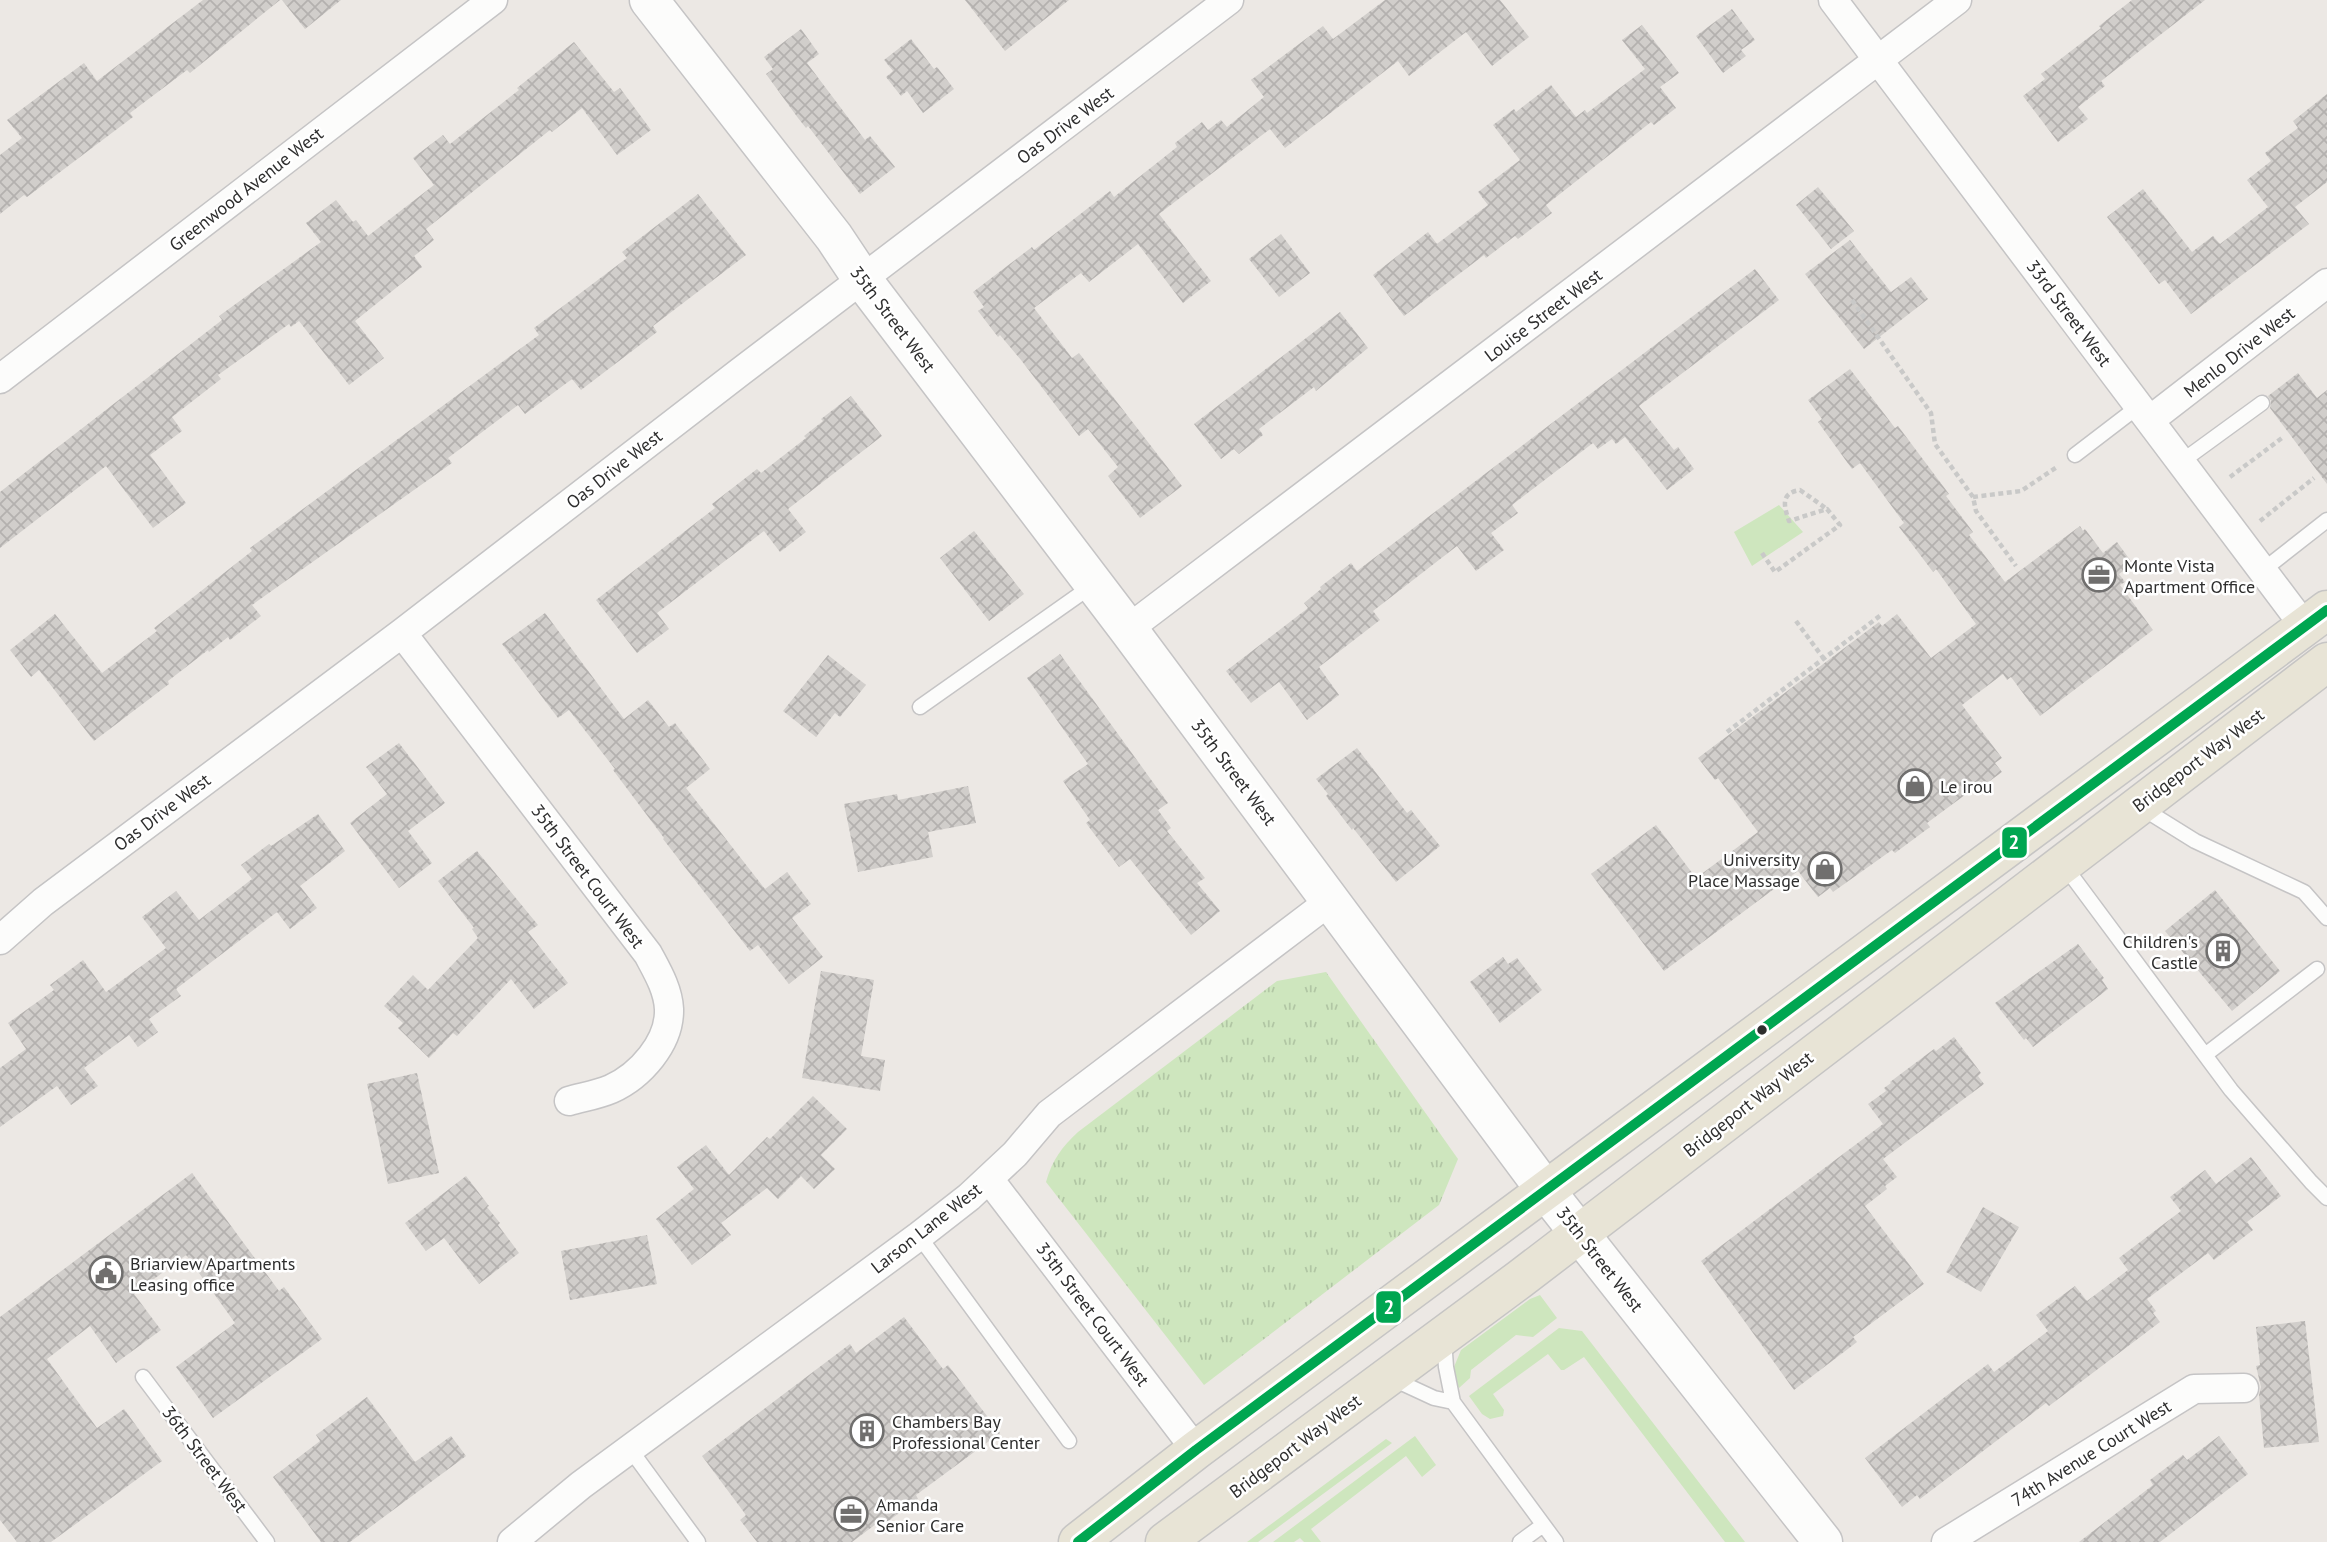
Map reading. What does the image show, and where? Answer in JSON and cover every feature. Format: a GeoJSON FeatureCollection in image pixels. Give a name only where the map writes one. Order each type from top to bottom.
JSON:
{"type":"FeatureCollection","features":[{"type":"Feature","properties":{"kind":"main road"},"geometry":{"type":"LineString","coordinates":[[1078,1542],[1196,1450],[2316,618]]}},
{"type":"Feature","properties":{"kind":"main road","name":"Bridgeport Way West"},"geometry":{"type":"LineString","coordinates":[[1165,1542],[1579,1234],[2327,662]]}},
{"type":"Feature","properties":{"kind":"street","name":"Greenwood Avenue West"},"geometry":{"type":"LineString","coordinates":[[0,379],[493,0]]}},
{"type":"Feature","properties":{"kind":"street","name":"35th Street West"},"geometry":{"type":"LineString","coordinates":[[649,0],[834,237],[862,279],[1128,629],[1546,1191],[1823,1542]]}},
{"type":"Feature","properties":{"kind":"street","name":"Oas Drive West"},"geometry":{"type":"LineString","coordinates":[[0,940],[64,886],[402,633],[1229,0]]}},
{"type":"Feature","properties":{"kind":"street","name":"33rd Street West"},"geometry":{"type":"LineString","coordinates":[[1833,0],[2262,571],[2316,618]]}},
{"type":"Feature","properties":{"kind":"street","name":"Louise Street West"},"geometry":{"type":"LineString","coordinates":[[1128,629],[1957,0]]}},
{"type":"Feature","properties":{"kind":"street","name":"Menlo Drive West"},"geometry":{"type":"LineString","coordinates":[[2145,413],[2327,284]]}},
{"type":"Feature","properties":{"kind":"street","name":"35th Street Court West"},"geometry":{"type":"LineString","coordinates":[[402,633],[648,954],[664,985],[668,1017],[662,1039],[649,1059],[633,1075],[612,1089],[569,1101]]}},
{"type":"Feature","properties":{"kind":"street","name":"Larson Lane West"},"geometry":{"type":"LineString","coordinates":[[512,1542],[581,1485],[919,1236],[989,1179],[1015,1154],[1049,1114],[1329,901]]}},
{"type":"Feature","properties":{"kind":"street","name":"35th Street Court West"},"geometry":{"type":"LineString","coordinates":[[989,1179],[1196,1450]]}},
{"type":"Feature","properties":{"kind":"street","name":"74th Avenue Court West"},"geometry":{"type":"LineString","coordinates":[[1946,1542],[2194,1389],[2244,1388]]}},
{"type":"Feature","properties":{"kind":"lane"},"geometry":{"type":"LineString","coordinates":[[2181,462],[2262,403]]}},
{"type":"Feature","properties":{"kind":"lane"},"geometry":{"type":"LineString","coordinates":[[2075,455],[2145,413]]}},
{"type":"Feature","properties":{"kind":"lane"},"geometry":{"type":"LineString","coordinates":[[2262,571],[2327,520]]}},
{"type":"Feature","properties":{"kind":"lane"},"geometry":{"type":"LineString","coordinates":[[920,707],[1094,584]]}},
{"type":"Feature","properties":{"kind":"lane"},"geometry":{"type":"LineString","coordinates":[[2138,805],[2195,841],[2304,892],[2327,918]]}},
{"type":"Feature","properties":{"kind":"lane"},"geometry":{"type":"LineString","coordinates":[[2062,863],[2231,1090],[2327,1198]]}},
{"type":"Feature","properties":{"kind":"lane"},"geometry":{"type":"LineString","coordinates":[[2205,1055],[2317,969]]}},
{"type":"Feature","properties":{"kind":"lane"},"geometry":{"type":"LineString","coordinates":[[919,1236],[1069,1441]]}},
{"type":"Feature","properties":{"kind":"lane"},"geometry":{"type":"LineString","coordinates":[[1444,1336],[1446,1367],[1453,1402],[1556,1542]]}},
{"type":"Feature","properties":{"kind":"lane","name":"36th Street West"},"geometry":{"type":"LineString","coordinates":[[143,1377],[267,1542]]}},
{"type":"Feature","properties":{"kind":"lane"},"geometry":{"type":"LineString","coordinates":[[1389,1377],[1434,1398],[1453,1402]]}},
{"type":"Feature","properties":{"kind":"lane"},"geometry":{"type":"LineString","coordinates":[[631,1449],[698,1542]]}},
{"type":"Feature","properties":{"kind":"lane"},"geometry":{"type":"LineString","coordinates":[[1520,1542],[1543,1525]]}},
{"type":"Feature","properties":{"kind":"path"},"geometry":{"type":"LineString","coordinates":[[1852,300],[1931,413],[1935,443],[1973,497],[1976,511],[2016,566]]}},
{"type":"Feature","properties":{"kind":"path"},"geometry":{"type":"LineString","coordinates":[[2206,495],[2282,438]]}},
{"type":"Feature","properties":{"kind":"path"},"geometry":{"type":"LineString","coordinates":[[1973,497],[2021,491],[2075,455]]}},
{"type":"Feature","properties":{"kind":"path"},"geometry":{"type":"LineString","coordinates":[[2239,538],[2314,478]]}},
{"type":"Feature","properties":{"kind":"path"},"geometry":{"type":"LineString","coordinates":[[1762,553],[1775,572],[1840,524],[1827,509],[1800,489],[1788,493],[1783,505],[1789,521],[1827,509]]}},
{"type":"Feature","properties":{"kind":"path"},"geometry":{"type":"LineString","coordinates":[[1727,732],[1881,615]]}},
{"type":"Feature","properties":{"kind":"path"},"geometry":{"type":"LineString","coordinates":[[1796,621],[1824,659]]}},
{"type":"Feature","properties":{"kind":"green space"},"geometry":{"type":"Polygon","coordinates":[[[1779,505],[1803,532],[1752,566],[1734,532],[1779,505]]]}},
{"type":"Feature","properties":{"kind":"green space"},"geometry":{"type":"Polygon","coordinates":[[[1326,972],[1458,1159],[1439,1205],[1204,1385],[1046,1182],[1058,1154],[1078,1132],[1277,981],[1326,972]]]}},
{"type":"Feature","properties":{"kind":"green space"},"geometry":{"type":"Polygon","coordinates":[[[1540,1295],[1557,1318],[1533,1337],[1516,1335],[1471,1370],[1470,1378],[1459,1388],[1455,1381],[1454,1367],[1461,1350],[1530,1299],[1540,1295]]]}},
{"type":"Feature","properties":{"kind":"green space"},"geometry":{"type":"Polygon","coordinates":[[[1559,1328],[1582,1331],[1745,1542],[1725,1542],[1584,1357],[1561,1370],[1548,1354],[1493,1394],[1504,1410],[1503,1416],[1490,1419],[1482,1414],[1469,1396],[1559,1328]]]}},
{"type":"Feature","properties":{"kind":"green space"},"geometry":{"type":"Polygon","coordinates":[[[1415,1436],[1436,1465],[1422,1477],[1406,1456],[1311,1529],[1321,1542],[1304,1542],[1300,1538],[1294,1542],[1273,1542],[1415,1436]]]}},
{"type":"Feature","properties":{"kind":"green space"},"geometry":{"type":"Polygon","coordinates":[[[1386,1439],[1392,1443],[1258,1542],[1247,1542],[1386,1439]]]}},
{"type":"Feature","properties":{"kind":"building"},"geometry":{"type":"Polygon","coordinates":[[[203,0],[280,0],[190,73],[187,70],[130,113],[133,117],[27,197],[24,195],[0,214],[0,155],[22,138],[7,120],[84,63],[97,81],[203,0]]]}},
{"type":"Feature","properties":{"kind":"building"},"geometry":{"type":"Polygon","coordinates":[[[282,0],[341,0],[305,29],[282,0]]]}},
{"type":"Feature","properties":{"kind":"building"},"geometry":{"type":"Polygon","coordinates":[[[965,0],[1069,0],[1005,51],[965,0]]]}},
{"type":"Feature","properties":{"kind":"building"},"geometry":{"type":"Polygon","coordinates":[[[1385,0],[1500,0],[1529,37],[1492,66],[1466,32],[1409,76],[1398,61],[1285,148],[1270,129],[1159,214],[1211,281],[1183,303],[1138,244],[1089,282],[1081,273],[1034,308],[1072,358],[1079,353],[1182,486],[1140,518],[1108,476],[1118,467],[1088,429],[1079,436],[1021,360],[1000,335],[998,337],[978,311],[984,307],[973,292],[1032,247],[1034,250],[1110,191],[1114,197],[1177,147],[1175,143],[1202,122],[1208,130],[1221,120],[1227,127],[1264,97],[1251,80],[1323,26],[1333,39],[1385,0]]]}},
{"type":"Feature","properties":{"kind":"building"},"geometry":{"type":"Polygon","coordinates":[[[2132,0],[2205,0],[2101,81],[2105,86],[2078,107],[2088,119],[2058,142],[2023,96],[2045,79],[2041,74],[2101,28],[2099,26],[2132,0]]]}},
{"type":"Feature","properties":{"kind":"building"},"geometry":{"type":"Polygon","coordinates":[[[1732,9],[1755,40],[1741,50],[1746,56],[1723,73],[1696,36],[1732,9]]]}},
{"type":"Feature","properties":{"kind":"building"},"geometry":{"type":"Polygon","coordinates":[[[1642,25],[1679,73],[1660,87],[1676,108],[1654,125],[1651,122],[1546,205],[1552,213],[1518,239],[1515,236],[1486,258],[1484,255],[1404,316],[1373,275],[1428,232],[1437,244],[1488,205],[1478,192],[1520,160],[1493,125],[1514,109],[1516,112],[1551,85],[1576,117],[1585,110],[1587,113],[1645,69],[1622,40],[1642,25]]]}},
{"type":"Feature","properties":{"kind":"building"},"geometry":{"type":"Polygon","coordinates":[[[801,29],[819,54],[807,63],[865,140],[870,136],[895,167],[860,194],[766,74],[773,69],[764,57],[801,29]]]}},
{"type":"Feature","properties":{"kind":"building"},"geometry":{"type":"Polygon","coordinates":[[[911,39],[934,69],[937,67],[954,89],[923,113],[907,91],[901,96],[886,77],[893,71],[884,60],[911,39]]]}},
{"type":"Feature","properties":{"kind":"building"},"geometry":{"type":"Polygon","coordinates":[[[574,42],[614,92],[620,88],[651,130],[617,155],[582,108],[552,132],[550,130],[426,229],[434,240],[414,256],[422,267],[355,321],[384,358],[349,385],[299,321],[291,327],[289,324],[218,375],[221,379],[172,417],[182,431],[150,455],[186,503],[153,528],[106,466],[0,548],[0,492],[222,320],[219,316],[321,242],[306,223],[336,200],[368,236],[434,185],[413,158],[443,135],[450,144],[519,90],[517,88],[574,42]]]}},
{"type":"Feature","properties":{"kind":"building"},"geometry":{"type":"Polygon","coordinates":[[[2327,94],[2327,182],[2295,207],[2309,224],[2191,314],[2165,280],[2159,284],[2107,217],[2143,189],[2192,252],[2213,236],[2220,244],[2268,207],[2247,180],[2271,161],[2265,153],[2298,128],[2293,121],[2327,94]]]}},
{"type":"Feature","properties":{"kind":"building"},"geometry":{"type":"Polygon","coordinates":[[[1818,187],[1854,231],[1831,249],[1796,205],[1818,187]]]}},
{"type":"Feature","properties":{"kind":"building"},"geometry":{"type":"Polygon","coordinates":[[[698,194],[746,255],[653,326],[657,332],[581,390],[572,379],[525,414],[518,405],[448,458],[452,463],[252,605],[261,616],[230,640],[228,637],[209,652],[208,650],[168,681],[169,684],[94,741],[39,670],[31,677],[10,650],[55,614],[102,673],[157,631],[154,628],[252,551],[250,548],[539,335],[534,328],[627,258],[622,252],[698,194]]]}},
{"type":"Feature","properties":{"kind":"building"},"geometry":{"type":"Polygon","coordinates":[[[1281,234],[1310,273],[1279,297],[1249,259],[1281,234]]]}},
{"type":"Feature","properties":{"kind":"building"},"geometry":{"type":"Polygon","coordinates":[[[1850,240],[1891,292],[1911,277],[1928,299],[1864,349],[1805,274],[1850,240]]]}},
{"type":"Feature","properties":{"kind":"building"},"geometry":{"type":"Polygon","coordinates":[[[1755,269],[1779,300],[1639,406],[1674,450],[1678,447],[1694,469],[1667,490],[1625,437],[1616,444],[1612,439],[1598,449],[1593,443],[1512,505],[1518,513],[1491,533],[1504,550],[1476,571],[1457,546],[1373,611],[1380,620],[1319,667],[1339,695],[1307,720],[1279,682],[1251,703],[1226,671],[1308,608],[1304,603],[1321,589],[1320,587],[1351,563],[1357,571],[1755,269]]]}},
{"type":"Feature","properties":{"kind":"building"},"geometry":{"type":"Polygon","coordinates":[[[1340,312],[1368,348],[1316,391],[1314,387],[1259,429],[1263,435],[1239,454],[1234,449],[1221,459],[1194,424],[1340,312]]]}},
{"type":"Feature","properties":{"kind":"building"},"geometry":{"type":"Polygon","coordinates":[[[1850,369],[1895,428],[1898,426],[1949,494],[1946,496],[1973,532],[1969,535],[2005,582],[2080,526],[2103,553],[2117,542],[2133,564],[2119,574],[2125,582],[2120,585],[2153,630],[2040,716],[2011,677],[2007,680],[2003,674],[1962,705],[2002,758],[1995,763],[2002,772],[1975,792],[1973,789],[1927,823],[1930,827],[1895,853],[1892,850],[1833,892],[1830,888],[1818,897],[1798,871],[1664,971],[1591,874],[1656,825],[1696,878],[1758,832],[1718,778],[1715,780],[1698,758],[1879,622],[1882,626],[1897,614],[1931,658],[1976,624],[1936,569],[1933,572],[1899,527],[1904,523],[1860,463],[1852,469],[1818,422],[1822,419],[1808,400],[1850,369]]]}},
{"type":"Feature","properties":{"kind":"building"},"geometry":{"type":"Polygon","coordinates":[[[2298,373],[2317,398],[2327,390],[2327,484],[2270,408],[2271,401],[2268,396],[2298,373]]]}},
{"type":"Feature","properties":{"kind":"building"},"geometry":{"type":"Polygon","coordinates":[[[851,396],[882,436],[788,509],[806,532],[780,552],[764,531],[657,613],[669,629],[637,653],[596,600],[715,508],[712,504],[757,469],[761,473],[806,438],[804,436],[823,421],[821,419],[851,396]]]}},
{"type":"Feature","properties":{"kind":"building"},"geometry":{"type":"Polygon","coordinates":[[[974,531],[1024,594],[989,621],[940,558],[974,531]]]}},
{"type":"Feature","properties":{"kind":"building"},"geometry":{"type":"Polygon","coordinates":[[[545,613],[624,719],[648,700],[669,727],[675,723],[710,769],[686,788],[765,889],[787,872],[811,904],[792,918],[823,957],[789,984],[758,945],[750,951],[663,839],[613,770],[615,769],[569,710],[558,718],[502,644],[545,613]]]}},
{"type":"Feature","properties":{"kind":"building"},"geometry":{"type":"Polygon","coordinates":[[[1060,654],[1168,803],[1158,810],[1171,828],[1167,831],[1205,878],[1197,883],[1220,911],[1191,935],[1130,859],[1119,867],[1086,823],[1090,820],[1063,781],[1088,764],[1027,678],[1060,654]]]}},
{"type":"Feature","properties":{"kind":"building"},"geometry":{"type":"Polygon","coordinates":[[[828,655],[866,685],[840,717],[835,713],[816,737],[783,711],[828,655]]]}},
{"type":"Feature","properties":{"kind":"building"},"geometry":{"type":"Polygon","coordinates":[[[399,743],[445,803],[408,831],[432,863],[399,888],[350,823],[387,794],[366,767],[399,743]]]}},
{"type":"Feature","properties":{"kind":"building"},"geometry":{"type":"Polygon","coordinates":[[[1357,748],[1407,813],[1411,810],[1440,846],[1396,882],[1353,828],[1352,830],[1316,779],[1357,748]]]}},
{"type":"Feature","properties":{"kind":"building"},"geometry":{"type":"Polygon","coordinates":[[[968,786],[976,823],[928,832],[933,857],[858,872],[844,804],[897,794],[898,800],[968,786]]]}},
{"type":"Feature","properties":{"kind":"building"},"geometry":{"type":"Polygon","coordinates":[[[318,814],[345,851],[300,886],[317,908],[290,929],[277,912],[176,989],[181,996],[149,1019],[158,1032],[138,1047],[129,1035],[84,1068],[98,1086],[71,1105],[57,1086],[0,1127],[0,1068],[26,1049],[8,1023],[54,990],[50,985],[83,960],[106,992],[166,948],[142,917],[176,891],[199,920],[252,879],[241,865],[318,814]]]}},
{"type":"Feature","properties":{"kind":"building"},"geometry":{"type":"Polygon","coordinates":[[[477,851],[538,925],[528,932],[568,983],[534,1009],[511,979],[457,1036],[453,1033],[429,1058],[398,1028],[403,1023],[384,1006],[413,975],[428,990],[478,938],[472,929],[474,928],[438,881],[477,851]]]}},
{"type":"Feature","properties":{"kind":"building","name":"Children's Castle"},"geometry":{"type":"Polygon","coordinates":[[[2215,890],[2280,971],[2232,1011],[2165,931],[2215,890]]]}},
{"type":"Feature","properties":{"kind":"building"},"geometry":{"type":"Polygon","coordinates":[[[2078,944],[2104,978],[2102,980],[2108,989],[2033,1047],[2026,1038],[2024,1040],[1995,1003],[2078,944]]]}},
{"type":"Feature","properties":{"kind":"building"},"geometry":{"type":"Polygon","coordinates":[[[1503,957],[1508,964],[1517,958],[1542,990],[1500,1023],[1470,982],[1503,957]]]}},
{"type":"Feature","properties":{"kind":"building"},"geometry":{"type":"Polygon","coordinates":[[[821,971],[874,980],[861,1056],[885,1060],[880,1091],[802,1078],[821,971]]]}},
{"type":"Feature","properties":{"kind":"building"},"geometry":{"type":"Polygon","coordinates":[[[1954,1037],[1981,1073],[1978,1076],[1984,1084],[1883,1159],[1897,1177],[1885,1186],[1887,1189],[1865,1206],[1924,1284],[1853,1337],[1857,1342],[1794,1390],[1701,1261],[1883,1124],[1868,1104],[1886,1091],[1884,1088],[1890,1082],[1954,1037]]]}},
{"type":"Feature","properties":{"kind":"building"},"geometry":{"type":"Polygon","coordinates":[[[417,1073],[439,1173],[388,1184],[367,1084],[417,1073]]]}},
{"type":"Feature","properties":{"kind":"building"},"geometry":{"type":"Polygon","coordinates":[[[813,1096],[847,1129],[821,1155],[835,1169],[814,1189],[801,1176],[778,1199],[767,1188],[721,1223],[731,1235],[692,1265],[656,1219],[694,1189],[677,1167],[706,1145],[729,1175],[813,1096]]]}},
{"type":"Feature","properties":{"kind":"building"},"geometry":{"type":"Polygon","coordinates":[[[2251,1157],[2281,1196],[2247,1222],[2253,1230],[2214,1260],[2208,1253],[2147,1299],[2160,1322],[2049,1406],[2046,1403],[1920,1499],[1917,1495],[1902,1507],[1865,1458],[1988,1364],[1994,1372],[2048,1331],[2036,1315],[2075,1286],[2087,1301],[2128,1270],[2119,1258],[2181,1211],[2170,1197],[2205,1170],[2216,1184],[2251,1157]]]}},
{"type":"Feature","properties":{"kind":"building"},"geometry":{"type":"Polygon","coordinates":[[[192,1173],[279,1291],[284,1287],[322,1339],[213,1418],[176,1367],[235,1323],[186,1255],[134,1294],[161,1330],[116,1363],[90,1326],[47,1359],[97,1428],[124,1409],[162,1461],[51,1542],[17,1542],[0,1520],[0,1317],[192,1173]]]}},
{"type":"Feature","properties":{"kind":"building"},"geometry":{"type":"Polygon","coordinates":[[[466,1176],[519,1253],[479,1284],[444,1238],[426,1251],[405,1223],[466,1176]]]}},
{"type":"Feature","properties":{"kind":"building"},"geometry":{"type":"Polygon","coordinates":[[[1983,1207],[2019,1227],[1981,1292],[1946,1272],[1983,1207]]]}},
{"type":"Feature","properties":{"kind":"building"},"geometry":{"type":"Polygon","coordinates":[[[647,1235],[657,1284],[570,1300],[561,1251],[647,1235]]]}},
{"type":"Feature","properties":{"kind":"building","name":"Chambers Bay Professional Center"},"geometry":{"type":"Polygon","coordinates":[[[904,1317],[943,1369],[948,1365],[1000,1433],[916,1495],[918,1499],[883,1525],[880,1521],[852,1542],[757,1542],[740,1520],[746,1515],[702,1456],[850,1344],[856,1353],[904,1317]]]}},
{"type":"Feature","properties":{"kind":"building"},"geometry":{"type":"Polygon","coordinates":[[[2305,1321],[2319,1442],[2264,1448],[2259,1395],[2261,1387],[2256,1366],[2260,1365],[2256,1327],[2305,1321]]]}},
{"type":"Feature","properties":{"kind":"building"},"geometry":{"type":"Polygon","coordinates":[[[367,1397],[415,1462],[451,1436],[466,1456],[350,1542],[321,1542],[273,1477],[320,1441],[316,1435],[367,1397]]]}},
{"type":"Feature","properties":{"kind":"building"},"geometry":{"type":"Polygon","coordinates":[[[2219,1436],[2248,1474],[2160,1542],[2079,1542],[2153,1485],[2150,1480],[2183,1455],[2187,1460],[2219,1436]]]}},
{"type":"Feature","properties":{"kind":"transit line","name":"2"},"geometry":{"type":"LineString","coordinates":[[1078,1542],[1196,1450],[2327,610]]}},
{"type":"Feature","properties":{"kind":"place","name":"Monte Vista Apartment Office"},"geometry":{"type":"Point","coordinates":[2099,575]}},
{"type":"Feature","properties":{"kind":"place","name":"Le irou"},"geometry":{"type":"Point","coordinates":[1915,786]}},
{"type":"Feature","properties":{"kind":"place","name":"University Place Massage"},"geometry":{"type":"Point","coordinates":[1825,869]}},
{"type":"Feature","properties":{"kind":"place","name":"Children's Castle"},"geometry":{"type":"Point","coordinates":[2223,951]}},
{"type":"Feature","properties":{"kind":"place","name":"Briarview Apartments Leasing office"},"geometry":{"type":"Point","coordinates":[106,1273]}},
{"type":"Feature","properties":{"kind":"place","name":"Chambers Bay Professional Center"},"geometry":{"type":"Point","coordinates":[867,1431]}},
{"type":"Feature","properties":{"kind":"place","name":"Amanda Senior Care"},"geometry":{"type":"Point","coordinates":[851,1514]}}]}
